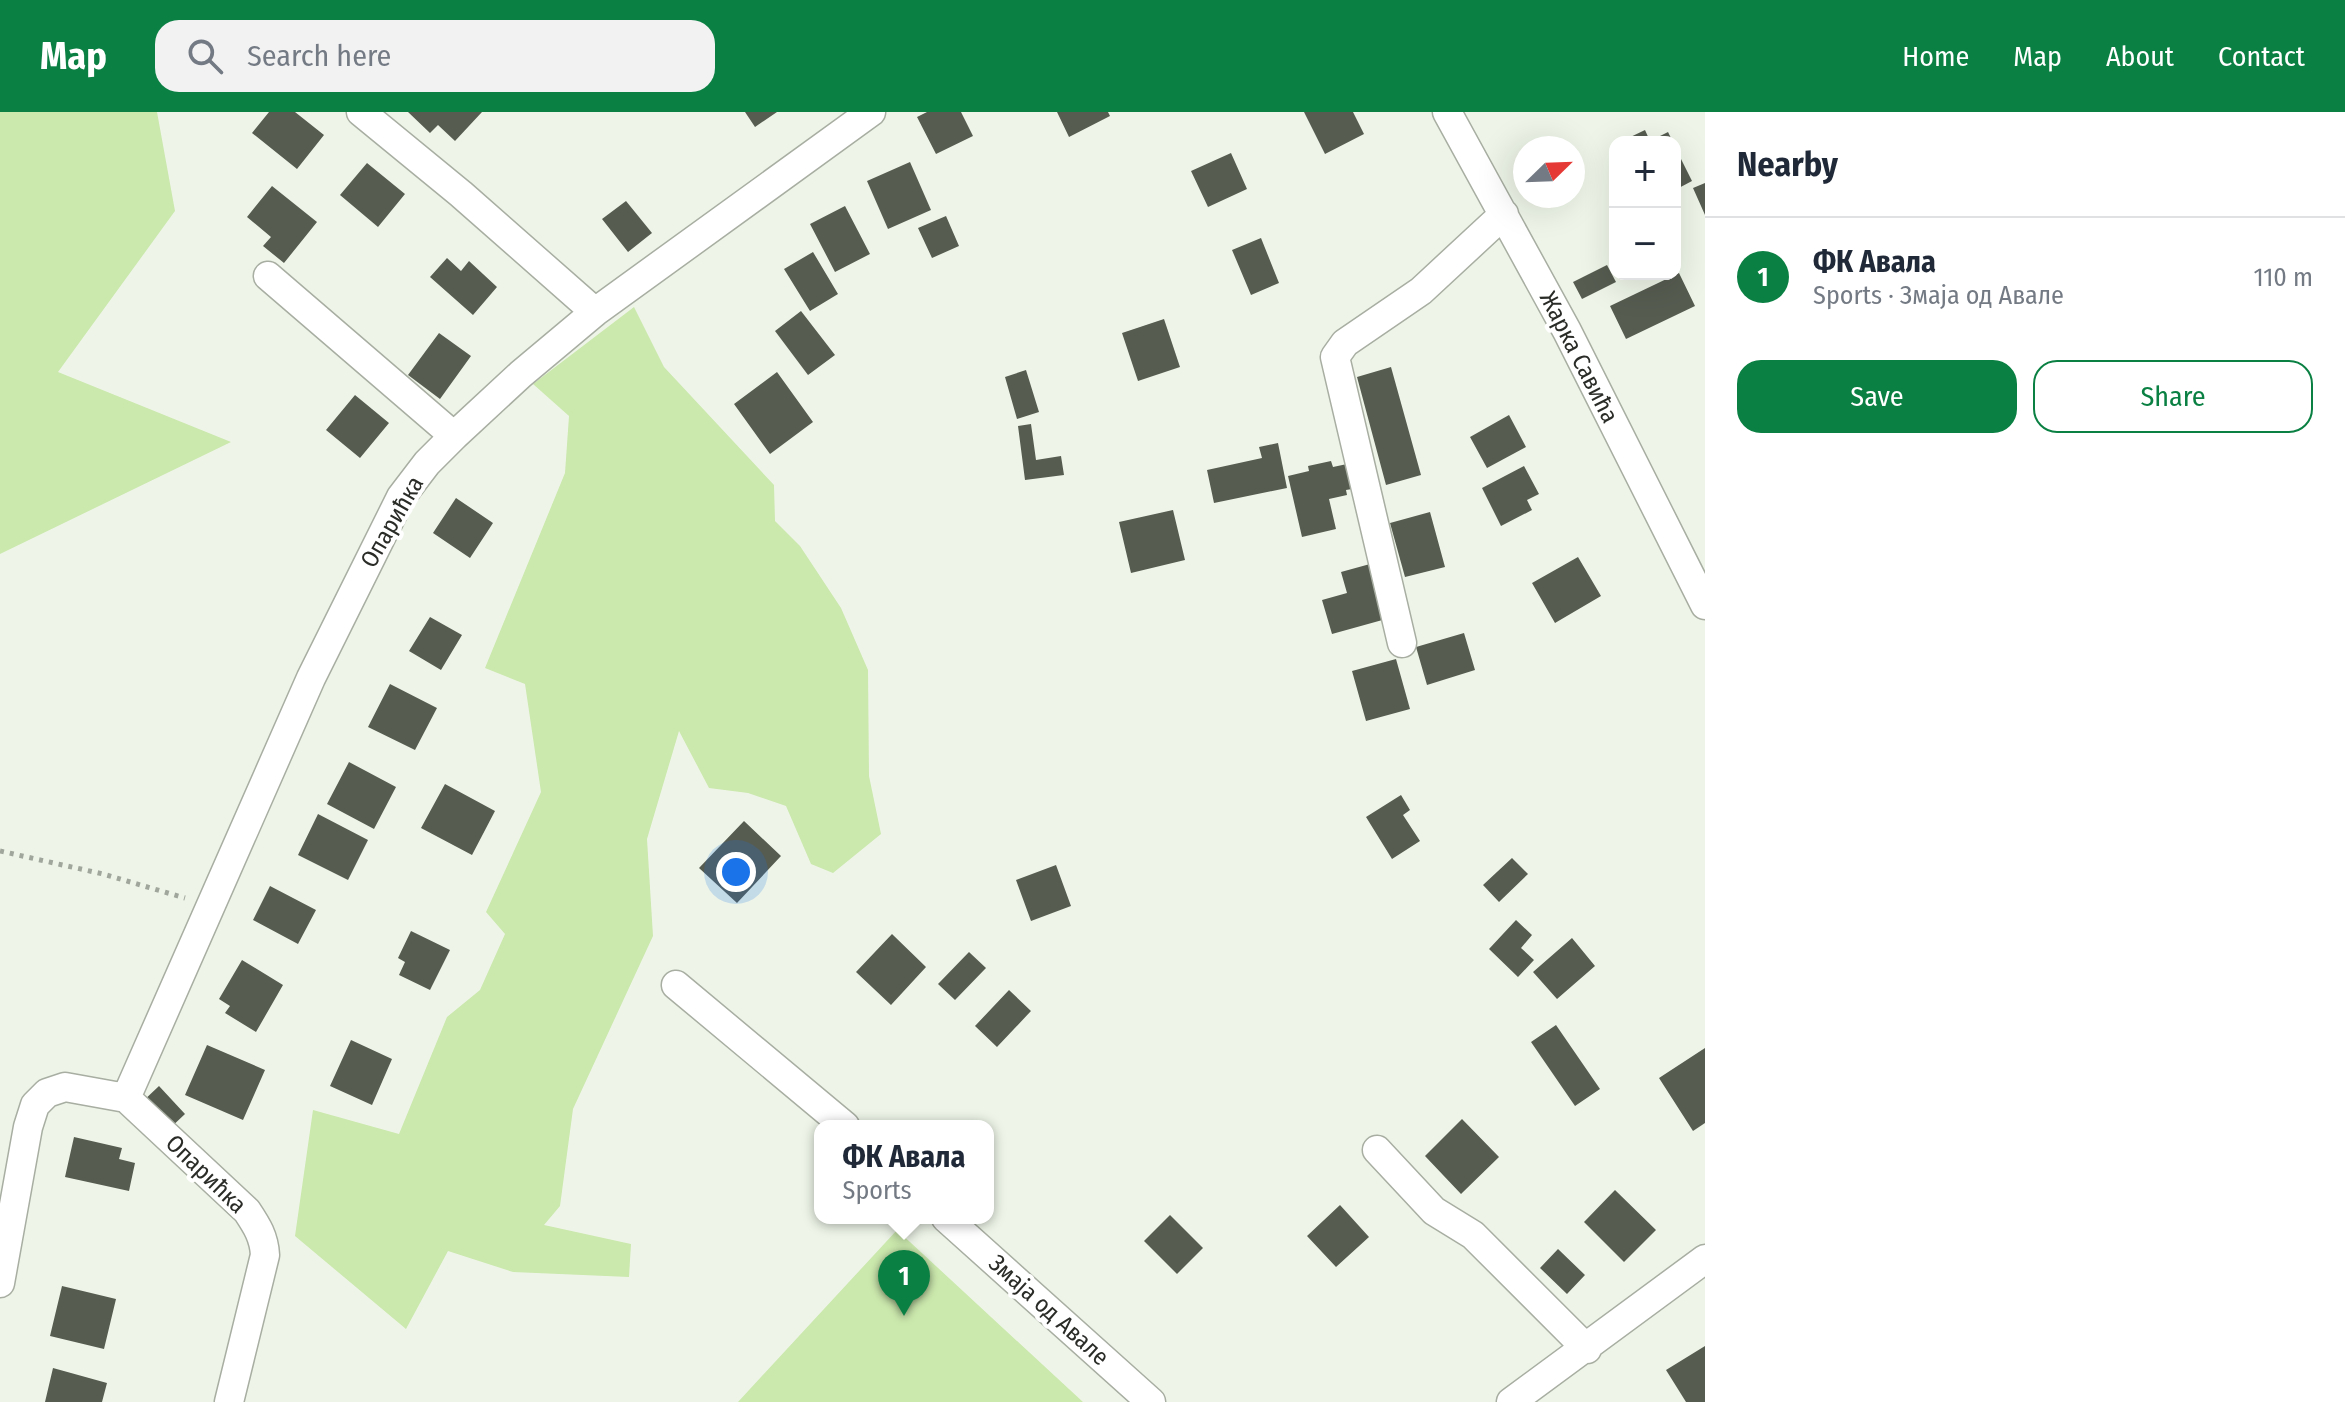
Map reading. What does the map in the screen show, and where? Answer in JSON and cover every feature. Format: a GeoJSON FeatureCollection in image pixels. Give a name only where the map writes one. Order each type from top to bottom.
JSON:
{"type":"FeatureCollection","features":[{"type":"Feature","properties":{"kind":"street"},"geometry":{"type":"LineString","coordinates":[[361,112],[461,194],[595,312]]}},
{"type":"Feature","properties":{"kind":"street","name":"Опарићка"},"geometry":{"type":"LineString","coordinates":[[229,1402],[265,1255],[264,1241],[247,1211],[126,1098],[311,678],[401,497],[427,463],[454,436],[595,312],[871,112]]}},
{"type":"Feature","properties":{"kind":"street","name":"Жарка Савића"},"geometry":{"type":"LineString","coordinates":[[1447,112],[1567,331],[1705,605]]}},
{"type":"Feature","properties":{"kind":"street"},"geometry":{"type":"LineString","coordinates":[[1402,643],[1335,357],[1345,343],[1421,291],[1504,214]]}},
{"type":"Feature","properties":{"kind":"street"},"geometry":{"type":"LineString","coordinates":[[268,276],[454,436]]}},
{"type":"Feature","properties":{"kind":"street"},"geometry":{"type":"LineString","coordinates":[[676,985],[838,1120]]}},
{"type":"Feature","properties":{"kind":"street"},"geometry":{"type":"LineString","coordinates":[[0,1283],[28,1127],[35,1105],[47,1093],[65,1087],[126,1098]]}},
{"type":"Feature","properties":{"kind":"street"},"geometry":{"type":"LineString","coordinates":[[1377,1150],[1434,1211],[1473,1235],[1587,1349]]}},
{"type":"Feature","properties":{"kind":"street","name":"Змаја од Авале"},"geometry":{"type":"LineString","coordinates":[[953,1224],[1151,1402]]}},
{"type":"Feature","properties":{"kind":"street"},"geometry":{"type":"LineString","coordinates":[[1511,1402],[1587,1349],[1705,1259]]}},
{"type":"Feature","properties":{"kind":"path"},"geometry":{"type":"LineString","coordinates":[[0,851],[103,874],[209,905]]}},
{"type":"Feature","properties":{"kind":"green space"},"geometry":{"type":"Polygon","coordinates":[[[0,112],[157,112],[175,211],[58,372],[231,442],[0,554],[0,112]]]}},
{"type":"Feature","properties":{"kind":"green space"},"geometry":{"type":"Polygon","coordinates":[[[634,307],[664,367],[774,485],[775,521],[800,546],[841,608],[868,670],[869,776],[881,834],[833,873],[811,864],[786,806],[748,793],[709,788],[679,731],[647,839],[653,936],[573,1109],[560,1206],[544,1225],[631,1244],[629,1277],[513,1272],[448,1251],[406,1329],[295,1236],[313,1110],[399,1134],[447,1017],[480,990],[505,934],[486,912],[541,792],[525,684],[485,668],[565,473],[569,416],[533,384],[634,307]]]}},
{"type":"Feature","properties":{"kind":"green space"},"geometry":{"type":"Polygon","coordinates":[[[897,1230],[1083,1402],[738,1402],[897,1230]]]}},
{"type":"Feature","properties":{"kind":"building"},"geometry":{"type":"Polygon","coordinates":[[[269,112],[295,112],[324,135],[297,169],[252,133],[269,112]]]}},
{"type":"Feature","properties":{"kind":"building"},"geometry":{"type":"Polygon","coordinates":[[[408,112],[482,112],[455,141],[438,125],[430,133],[408,112]]]}},
{"type":"Feature","properties":{"kind":"building"},"geometry":{"type":"Polygon","coordinates":[[[745,112],[777,112],[755,127],[745,112]]]}},
{"type":"Feature","properties":{"kind":"building"},"geometry":{"type":"Polygon","coordinates":[[[927,112],[961,112],[973,136],[936,154],[917,117],[927,112]]]}},
{"type":"Feature","properties":{"kind":"building"},"geometry":{"type":"Polygon","coordinates":[[[1057,112],[1108,112],[1110,116],[1069,137],[1057,112]]]}},
{"type":"Feature","properties":{"kind":"building"},"geometry":{"type":"Polygon","coordinates":[[[1304,112],[1353,112],[1364,134],[1325,154],[1304,112]]]}},
{"type":"Feature","properties":{"kind":"building"},"geometry":{"type":"Polygon","coordinates":[[[1645,130],[1648,136],[1632,136],[1645,130]]]}},
{"type":"Feature","properties":{"kind":"building"},"geometry":{"type":"Polygon","coordinates":[[[1231,153],[1247,189],[1208,207],[1191,171],[1231,153]]]}},
{"type":"Feature","properties":{"kind":"building"},"geometry":{"type":"Polygon","coordinates":[[[1681,159],[1692,181],[1681,187],[1681,159]]]}},
{"type":"Feature","properties":{"kind":"building"},"geometry":{"type":"Polygon","coordinates":[[[910,162],[931,210],[888,229],[867,181],[910,162]]]}},
{"type":"Feature","properties":{"kind":"building"},"geometry":{"type":"Polygon","coordinates":[[[367,163],[405,194],[378,227],[340,195],[367,163]]]}},
{"type":"Feature","properties":{"kind":"building"},"geometry":{"type":"Polygon","coordinates":[[[1705,183],[1705,215],[1693,188],[1705,183]]]}},
{"type":"Feature","properties":{"kind":"building"},"geometry":{"type":"Polygon","coordinates":[[[272,186],[317,222],[284,263],[263,246],[271,237],[247,217],[272,186]]]}},
{"type":"Feature","properties":{"kind":"building"},"geometry":{"type":"Polygon","coordinates":[[[626,201],[652,233],[628,252],[602,219],[626,201]]]}},
{"type":"Feature","properties":{"kind":"building"},"geometry":{"type":"Polygon","coordinates":[[[845,206],[870,254],[835,272],[810,224],[845,206]]]}},
{"type":"Feature","properties":{"kind":"building"},"geometry":{"type":"Polygon","coordinates":[[[946,216],[959,246],[932,258],[918,228],[946,216]]]}},
{"type":"Feature","properties":{"kind":"building"},"geometry":{"type":"Polygon","coordinates":[[[1261,238],[1279,283],[1251,295],[1232,250],[1261,238]]]}},
{"type":"Feature","properties":{"kind":"building"},"geometry":{"type":"Polygon","coordinates":[[[813,252],[838,294],[810,311],[784,269],[813,252]]]}},
{"type":"Feature","properties":{"kind":"building"},"geometry":{"type":"Polygon","coordinates":[[[447,258],[461,271],[469,261],[497,287],[473,315],[430,277],[447,258]]]}},
{"type":"Feature","properties":{"kind":"building"},"geometry":{"type":"Polygon","coordinates":[[[1607,265],[1609,280],[1616,282],[1582,299],[1573,282],[1607,265]]]}},
{"type":"Feature","properties":{"kind":"building"},"geometry":{"type":"Polygon","coordinates":[[[1681,277],[1695,306],[1626,339],[1610,306],[1664,280],[1681,280],[1681,277]]]}},
{"type":"Feature","properties":{"kind":"building"},"geometry":{"type":"Polygon","coordinates":[[[801,311],[835,355],[808,375],[775,331],[801,311]]]}},
{"type":"Feature","properties":{"kind":"building"},"geometry":{"type":"Polygon","coordinates":[[[1164,319],[1180,367],[1138,381],[1122,333],[1164,319]]]}},
{"type":"Feature","properties":{"kind":"building"},"geometry":{"type":"Polygon","coordinates":[[[439,333],[471,356],[440,399],[408,375],[439,333]]]}},
{"type":"Feature","properties":{"kind":"building"},"geometry":{"type":"Polygon","coordinates":[[[1391,367],[1421,475],[1386,485],[1357,377],[1391,367]]]}},
{"type":"Feature","properties":{"kind":"building"},"geometry":{"type":"Polygon","coordinates":[[[1026,370],[1039,412],[1017,419],[1005,377],[1026,370]]]}},
{"type":"Feature","properties":{"kind":"building"},"geometry":{"type":"Polygon","coordinates":[[[777,372],[813,422],[770,454],[734,404],[777,372]]]}},
{"type":"Feature","properties":{"kind":"building"},"geometry":{"type":"Polygon","coordinates":[[[355,395],[389,423],[360,458],[326,430],[355,395]]]}},
{"type":"Feature","properties":{"kind":"building"},"geometry":{"type":"Polygon","coordinates":[[[1509,415],[1526,447],[1487,468],[1470,437],[1509,415]]]}},
{"type":"Feature","properties":{"kind":"building"},"geometry":{"type":"Polygon","coordinates":[[[1031,424],[1036,460],[1061,456],[1064,475],[1025,480],[1018,426],[1031,424]]]}},
{"type":"Feature","properties":{"kind":"building"},"geometry":{"type":"Polygon","coordinates":[[[1278,443],[1287,488],[1214,503],[1207,470],[1262,458],[1259,447],[1278,443]]]}},
{"type":"Feature","properties":{"kind":"building"},"geometry":{"type":"Polygon","coordinates":[[[1331,461],[1333,467],[1347,464],[1352,489],[1346,490],[1347,495],[1329,499],[1336,529],[1302,537],[1288,476],[1309,471],[1308,466],[1331,461]]]}},
{"type":"Feature","properties":{"kind":"building"},"geometry":{"type":"Polygon","coordinates":[[[1524,466],[1539,494],[1527,500],[1532,510],[1501,526],[1482,488],[1524,466]]]}},
{"type":"Feature","properties":{"kind":"building"},"geometry":{"type":"Polygon","coordinates":[[[456,498],[493,523],[470,558],[433,533],[456,498]]]}},
{"type":"Feature","properties":{"kind":"building"},"geometry":{"type":"Polygon","coordinates":[[[1173,510],[1185,560],[1131,573],[1119,522],[1173,510]]]}},
{"type":"Feature","properties":{"kind":"building"},"geometry":{"type":"Polygon","coordinates":[[[1430,512],[1445,567],[1405,577],[1390,523],[1430,512]]]}},
{"type":"Feature","properties":{"kind":"building"},"geometry":{"type":"Polygon","coordinates":[[[1578,557],[1601,596],[1555,623],[1532,583],[1578,557]]]}},
{"type":"Feature","properties":{"kind":"building"},"geometry":{"type":"Polygon","coordinates":[[[1370,564],[1386,619],[1332,634],[1322,600],[1347,593],[1341,572],[1370,564]]]}},
{"type":"Feature","properties":{"kind":"building"},"geometry":{"type":"Polygon","coordinates":[[[430,617],[462,635],[441,670],[409,651],[430,617]]]}},
{"type":"Feature","properties":{"kind":"building"},"geometry":{"type":"Polygon","coordinates":[[[1464,633],[1475,670],[1427,685],[1416,647],[1464,633]]]}},
{"type":"Feature","properties":{"kind":"building"},"geometry":{"type":"Polygon","coordinates":[[[1396,659],[1410,709],[1366,721],[1352,671],[1396,659]]]}},
{"type":"Feature","properties":{"kind":"building"},"geometry":{"type":"Polygon","coordinates":[[[390,684],[437,708],[415,750],[368,727],[390,684]]]}},
{"type":"Feature","properties":{"kind":"building"},"geometry":{"type":"Polygon","coordinates":[[[349,762],[396,787],[374,829],[327,804],[349,762]]]}},
{"type":"Feature","properties":{"kind":"building"},"geometry":{"type":"Polygon","coordinates":[[[445,784],[495,811],[472,855],[421,828],[445,784]]]}},
{"type":"Feature","properties":{"kind":"building"},"geometry":{"type":"Polygon","coordinates":[[[1401,795],[1410,810],[1403,815],[1420,841],[1392,859],[1366,817],[1401,795]]]}},
{"type":"Feature","properties":{"kind":"building"},"geometry":{"type":"Polygon","coordinates":[[[318,814],[368,840],[348,880],[298,855],[318,814]]]}},
{"type":"Feature","properties":{"kind":"building"},"geometry":{"type":"Polygon","coordinates":[[[744,821],[781,856],[737,903],[699,868],[744,821]]]}},
{"type":"Feature","properties":{"kind":"building"},"geometry":{"type":"Polygon","coordinates":[[[1512,858],[1528,874],[1499,902],[1483,885],[1512,858]]]}},
{"type":"Feature","properties":{"kind":"building"},"geometry":{"type":"Polygon","coordinates":[[[1056,865],[1071,906],[1031,921],[1016,880],[1056,865]]]}},
{"type":"Feature","properties":{"kind":"building"},"geometry":{"type":"Polygon","coordinates":[[[270,886],[316,910],[298,944],[253,920],[270,886]]]}},
{"type":"Feature","properties":{"kind":"building"},"geometry":{"type":"Polygon","coordinates":[[[1516,920],[1532,935],[1521,948],[1534,960],[1518,977],[1489,949],[1516,920]]]}},
{"type":"Feature","properties":{"kind":"building"},"geometry":{"type":"Polygon","coordinates":[[[411,931],[450,950],[430,990],[399,975],[405,962],[398,958],[411,931]]]}},
{"type":"Feature","properties":{"kind":"building"},"geometry":{"type":"Polygon","coordinates":[[[892,934],[926,967],[891,1005],[856,972],[892,934]]]}},
{"type":"Feature","properties":{"kind":"building"},"geometry":{"type":"Polygon","coordinates":[[[1572,938],[1595,966],[1557,999],[1533,972],[1572,938]]]}},
{"type":"Feature","properties":{"kind":"building"},"geometry":{"type":"Polygon","coordinates":[[[969,952],[986,968],[955,1000],[938,984],[969,952]]]}},
{"type":"Feature","properties":{"kind":"building"},"geometry":{"type":"Polygon","coordinates":[[[242,960],[283,985],[256,1032],[225,1013],[230,1006],[219,999],[242,960]]]}},
{"type":"Feature","properties":{"kind":"building"},"geometry":{"type":"Polygon","coordinates":[[[1009,990],[1031,1011],[997,1047],[975,1026],[1009,990]]]}},
{"type":"Feature","properties":{"kind":"building"},"geometry":{"type":"Polygon","coordinates":[[[1556,1025],[1600,1089],[1575,1106],[1531,1042],[1556,1025]]]}},
{"type":"Feature","properties":{"kind":"building"},"geometry":{"type":"Polygon","coordinates":[[[351,1040],[392,1059],[372,1105],[330,1086],[351,1040]]]}},
{"type":"Feature","properties":{"kind":"building"},"geometry":{"type":"Polygon","coordinates":[[[207,1045],[265,1070],[243,1120],[185,1095],[207,1045]]]}},
{"type":"Feature","properties":{"kind":"building"},"geometry":{"type":"Polygon","coordinates":[[[1705,1048],[1705,1123],[1693,1131],[1659,1078],[1705,1048]]]}},
{"type":"Feature","properties":{"kind":"building"},"geometry":{"type":"Polygon","coordinates":[[[159,1086],[185,1114],[167,1131],[141,1103],[159,1086]]]}},
{"type":"Feature","properties":{"kind":"building"},"geometry":{"type":"Polygon","coordinates":[[[1462,1119],[1499,1157],[1461,1194],[1425,1156],[1462,1119]]]}},
{"type":"Feature","properties":{"kind":"building"},"geometry":{"type":"Polygon","coordinates":[[[74,1137],[122,1148],[119,1159],[135,1163],[129,1191],[65,1177],[74,1137]]]}},
{"type":"Feature","properties":{"kind":"building"},"geometry":{"type":"Polygon","coordinates":[[[1615,1190],[1656,1230],[1624,1262],[1584,1222],[1615,1190]]]}},
{"type":"Feature","properties":{"kind":"building"},"geometry":{"type":"Polygon","coordinates":[[[1340,1205],[1369,1237],[1336,1267],[1307,1236],[1340,1205]]]}},
{"type":"Feature","properties":{"kind":"building"},"geometry":{"type":"Polygon","coordinates":[[[1170,1215],[1203,1248],[1177,1274],[1144,1241],[1170,1215]]]}},
{"type":"Feature","properties":{"kind":"building"},"geometry":{"type":"Polygon","coordinates":[[[1558,1249],[1585,1275],[1567,1294],[1540,1268],[1558,1249]]]}},
{"type":"Feature","properties":{"kind":"building"},"geometry":{"type":"Polygon","coordinates":[[[62,1286],[116,1299],[104,1349],[50,1336],[62,1286]]]}},
{"type":"Feature","properties":{"kind":"building"},"geometry":{"type":"Polygon","coordinates":[[[1705,1346],[1705,1402],[1686,1402],[1666,1370],[1705,1346]]]}},
{"type":"Feature","properties":{"kind":"building"},"geometry":{"type":"Polygon","coordinates":[[[53,1368],[107,1383],[102,1402],[45,1402],[53,1368]]]}},
{"type":"Feature","properties":{"kind":"place","name":"ФК Авала"},"geometry":{"type":"Point","coordinates":[904,1316]}}]}
